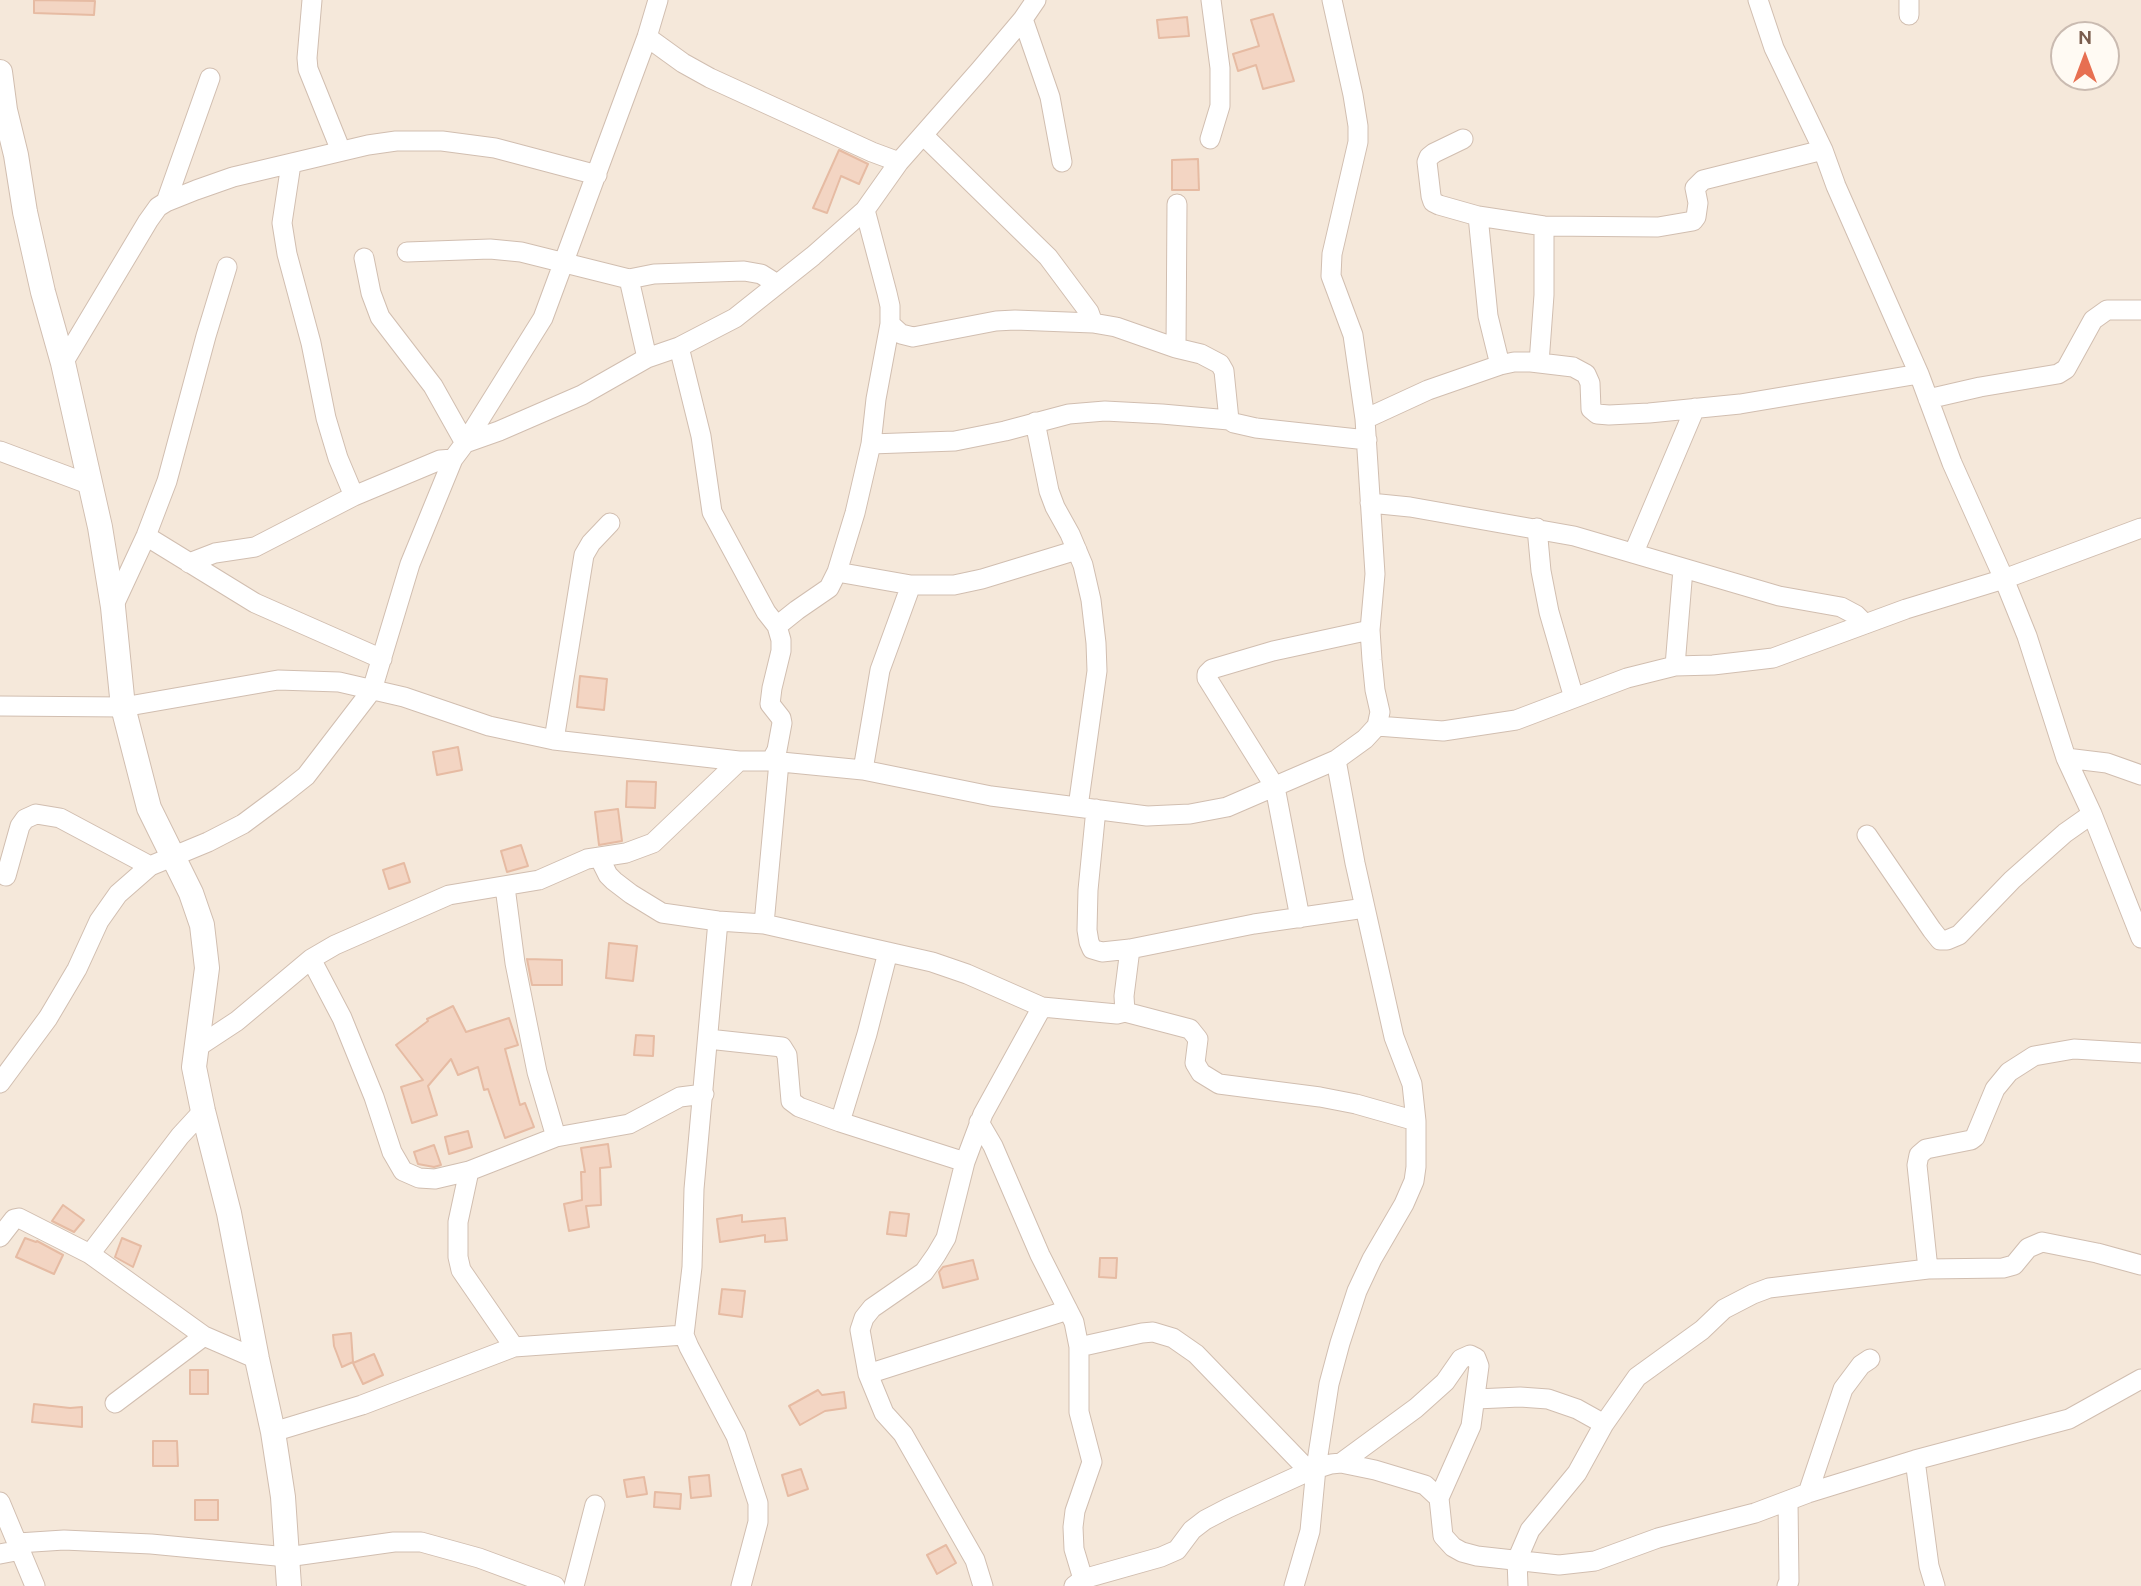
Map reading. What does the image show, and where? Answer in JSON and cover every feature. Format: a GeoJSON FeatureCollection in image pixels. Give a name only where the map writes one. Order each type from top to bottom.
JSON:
{"type":"FeatureCollection","features":[{"type":"Feature","properties":{"kind":"street"},"geometry":{"type":"LineString","coordinates":[[312,0],[308,69],[341,151]]}},
{"type":"Feature","properties":{"kind":"street"},"geometry":{"type":"LineString","coordinates":[[0,1083],[48,1018],[77,969],[99,920],[118,894],[161,862],[243,824],[290,789],[306,776],[372,690],[410,564],[453,459],[542,318],[647,37],[657,0]]}},
{"type":"Feature","properties":{"kind":"street"},"geometry":{"type":"LineString","coordinates":[[465,443],[582,395],[647,358],[679,346],[735,318],[865,210],[899,162],[1023,19],[1036,0]]}},
{"type":"Feature","properties":{"kind":"street"},"geometry":{"type":"LineString","coordinates":[[1210,139],[1220,106],[1220,68],[1211,0]]}},
{"type":"Feature","properties":{"kind":"street"},"geometry":{"type":"LineString","coordinates":[[0,706],[124,707],[278,680],[310,679],[339,682],[404,696],[489,726],[554,740],[739,761],[863,770],[991,796],[1147,816],[1190,814],[1227,807],[1336,760],[1365,739],[1377,726],[1380,712],[1374,690],[1370,630],[1374,574],[1365,419],[1353,335],[1331,276],[1332,254],[1358,142],[1353,95],[1332,0]]}},
{"type":"Feature","properties":{"kind":"street"},"geometry":{"type":"LineString","coordinates":[[1758,0],[1774,48],[1823,150],[1836,186],[1919,374],[1952,463],[2004,579],[2027,636],[2066,758],[2092,814],[2141,938]]}},
{"type":"Feature","properties":{"kind":"street"},"geometry":{"type":"LineString","coordinates":[[1023,19],[1050,96],[1062,162]]}},
{"type":"Feature","properties":{"kind":"street"},"geometry":{"type":"LineString","coordinates":[[647,37],[683,64],[710,78],[899,162]]}},
{"type":"Feature","properties":{"kind":"street"},"geometry":{"type":"LineString","coordinates":[[0,72],[3,110],[16,155],[25,212],[91,485],[113,607],[124,707],[161,862]]}},
{"type":"Feature","properties":{"kind":"street"},"geometry":{"type":"LineString","coordinates":[[166,202],[210,78]]}},
{"type":"Feature","properties":{"kind":"street"},"geometry":{"type":"LineString","coordinates":[[923,135],[1048,257],[1089,312],[1093,323]]}},
{"type":"Feature","properties":{"kind":"street"},"geometry":{"type":"LineString","coordinates":[[1463,139],[1429,157],[1427,162],[1433,202],[1478,216],[1544,226],[1658,227],[1693,221],[1698,203],[1695,188],[1703,180],[1823,150]]}},
{"type":"Feature","properties":{"kind":"street"},"geometry":{"type":"LineString","coordinates":[[63,363],[158,207],[233,177],[386,142],[442,141],[495,148],[597,175]]}},
{"type":"Feature","properties":{"kind":"street"},"geometry":{"type":"LineString","coordinates":[[291,164],[282,223],[287,254],[311,344],[326,418],[338,458],[354,496]]}},
{"type":"Feature","properties":{"kind":"street"},"geometry":{"type":"LineString","coordinates":[[1176,348],[1177,204]]}},
{"type":"Feature","properties":{"kind":"street"},"geometry":{"type":"LineString","coordinates":[[778,626],[829,588],[837,572],[855,513],[871,444],[890,324],[890,306],[865,210]]}},
{"type":"Feature","properties":{"kind":"street"},"geometry":{"type":"LineString","coordinates":[[1478,216],[1488,316],[1500,365]]}},
{"type":"Feature","properties":{"kind":"street"},"geometry":{"type":"LineString","coordinates":[[1539,363],[1544,295],[1544,226]]}},
{"type":"Feature","properties":{"kind":"street"},"geometry":{"type":"LineString","coordinates":[[407,252],[491,249],[522,252],[629,279],[654,274],[744,271],[761,274],[777,284]]}},
{"type":"Feature","properties":{"kind":"street"},"geometry":{"type":"LineString","coordinates":[[364,258],[380,317],[433,386],[465,443]]}},
{"type":"Feature","properties":{"kind":"street"},"geometry":{"type":"LineString","coordinates":[[113,607],[146,536],[167,481],[227,267]]}},
{"type":"Feature","properties":{"kind":"street"},"geometry":{"type":"LineString","coordinates":[[629,279],[647,358]]}},
{"type":"Feature","properties":{"kind":"street"},"geometry":{"type":"LineString","coordinates":[[1928,400],[1980,387],[2058,374],[2066,369],[2093,320],[2107,310],[2141,310]]}},
{"type":"Feature","properties":{"kind":"street"},"geometry":{"type":"LineString","coordinates":[[890,324],[901,334],[913,337],[996,321],[1015,320],[1093,323],[1116,327],[1201,354],[1220,364],[1224,371],[1229,420]]}},
{"type":"Feature","properties":{"kind":"street"},"geometry":{"type":"LineString","coordinates":[[679,346],[701,436],[712,512],[766,611],[778,626],[781,640],[770,704],[782,723],[775,762],[764,924]]}},
{"type":"Feature","properties":{"kind":"street"},"geometry":{"type":"LineString","coordinates":[[1365,419],[1428,390],[1514,362],[1573,367],[1586,374],[1590,383],[1591,409],[1597,414],[1609,415],[1740,404],[1919,374]]}},
{"type":"Feature","properties":{"kind":"street"},"geometry":{"type":"LineString","coordinates":[[1634,552],[1695,408]]}},
{"type":"Feature","properties":{"kind":"street"},"geometry":{"type":"LineString","coordinates":[[871,444],[956,441],[1069,414],[1105,411],[1229,420],[1256,428],[1367,440]]}},
{"type":"Feature","properties":{"kind":"street"},"geometry":{"type":"LineString","coordinates":[[1035,422],[1049,491],[1083,565],[1091,600],[1097,657],[1087,808],[1089,942],[1092,949],[1102,952],[1130,949],[1170,939],[1365,908]]}},
{"type":"Feature","properties":{"kind":"street"},"geometry":{"type":"LineString","coordinates":[[0,451],[91,485]]}},
{"type":"Feature","properties":{"kind":"street"},"geometry":{"type":"LineString","coordinates":[[189,563],[215,553],[262,544],[354,496],[440,460],[453,459]]}},
{"type":"Feature","properties":{"kind":"street"},"geometry":{"type":"LineString","coordinates":[[1370,503],[1574,536],[1779,596],[1841,607],[1856,615],[1865,624]]}},
{"type":"Feature","properties":{"kind":"street"},"geometry":{"type":"LineString","coordinates":[[554,740],[584,555],[591,543],[610,523]]}},
{"type":"Feature","properties":{"kind":"street"},"geometry":{"type":"LineString","coordinates":[[1537,528],[1541,571],[1549,612],[1574,698]]}},
{"type":"Feature","properties":{"kind":"street"},"geometry":{"type":"LineString","coordinates":[[1377,726],[1443,731],[1516,720],[1627,678],[1675,666],[1773,658],[1906,609],[2004,579],[2141,528]]}},
{"type":"Feature","properties":{"kind":"street"},"geometry":{"type":"LineString","coordinates":[[146,536],[255,603],[382,659]]}},
{"type":"Feature","properties":{"kind":"street"},"geometry":{"type":"LineString","coordinates":[[837,572],[911,584],[954,585],[1077,550]]}},
{"type":"Feature","properties":{"kind":"street"},"geometry":{"type":"LineString","coordinates":[[1675,666],[1683,569]]}},
{"type":"Feature","properties":{"kind":"street"},"geometry":{"type":"LineString","coordinates":[[863,770],[880,670],[911,584]]}},
{"type":"Feature","properties":{"kind":"street"},"geometry":{"type":"LineString","coordinates":[[1300,918],[1275,788],[1207,674],[1212,669],[1273,651],[1370,630]]}},
{"type":"Feature","properties":{"kind":"street"},"geometry":{"type":"LineString","coordinates":[[2066,758],[2107,763],[2141,775]]}},
{"type":"Feature","properties":{"kind":"street"},"geometry":{"type":"LineString","coordinates":[[1294,1586],[1310,1531],[1313,1469],[1329,1384],[1357,1290],[1404,1204],[1416,1167],[1416,1121],[1412,1084],[1394,1037],[1336,760]]}},
{"type":"Feature","properties":{"kind":"street"},"geometry":{"type":"LineString","coordinates":[[196,1048],[237,1021],[311,959],[335,945],[449,895],[539,880],[570,866],[653,844],[739,761]]}},
{"type":"Feature","properties":{"kind":"street"},"geometry":{"type":"LineString","coordinates":[[6,876],[20,826],[36,814],[60,818],[161,862],[191,893],[202,925],[207,968],[194,1067],[229,1213],[273,1432],[283,1497],[289,1586]]}},
{"type":"Feature","properties":{"kind":"street"},"geometry":{"type":"LineString","coordinates":[[1867,835],[1940,940],[1947,940],[1959,935],[2012,880],[2065,833],[2092,814]]}},
{"type":"Feature","properties":{"kind":"street"},"geometry":{"type":"LineString","coordinates":[[599,857],[614,881],[662,913],[764,924],[933,962],[1042,1007],[1105,1013],[1125,1012],[1190,1030],[1198,1039],[1195,1063],[1201,1073],[1219,1084],[1320,1097],[1416,1121]]}},
{"type":"Feature","properties":{"kind":"street"},"geometry":{"type":"LineString","coordinates":[[505,887],[515,963],[537,1072],[556,1137]]}},
{"type":"Feature","properties":{"kind":"street"},"geometry":{"type":"LineString","coordinates":[[718,921],[694,1189],[692,1267],[684,1335],[736,1436],[758,1503],[758,1521],[741,1586]]}},
{"type":"Feature","properties":{"kind":"street"},"geometry":{"type":"LineString","coordinates":[[1125,1012],[1124,996],[1130,949]]}},
{"type":"Feature","properties":{"kind":"street"},"geometry":{"type":"LineString","coordinates":[[840,1122],[888,952]]}},
{"type":"Feature","properties":{"kind":"street"},"geometry":{"type":"LineString","coordinates":[[311,959],[342,1018],[374,1097],[392,1152],[403,1171],[419,1178],[435,1179],[470,1171],[556,1137],[629,1124],[680,1097],[704,1094]]}},
{"type":"Feature","properties":{"kind":"street"},"geometry":{"type":"LineString","coordinates":[[983,1586],[975,1560],[903,1434],[884,1413],[868,1374],[860,1330],[864,1318],[872,1308],[924,1272],[946,1238],[965,1162],[979,1122],[1042,1007]]}},
{"type":"Feature","properties":{"kind":"street"},"geometry":{"type":"LineString","coordinates":[[708,1039],[782,1047],[787,1055],[791,1101],[840,1122],[965,1162]]}},
{"type":"Feature","properties":{"kind":"street"},"geometry":{"type":"LineString","coordinates":[[1927,1269],[1917,1165],[1919,1155],[1926,1149],[1975,1137],[1995,1089],[2009,1072],[2034,1056],[2074,1049],[2141,1053]]}},
{"type":"Feature","properties":{"kind":"street"},"geometry":{"type":"LineString","coordinates":[[90,1254],[180,1136],[203,1111]]}},
{"type":"Feature","properties":{"kind":"street"},"geometry":{"type":"LineString","coordinates":[[979,1122],[998,1157],[1040,1255],[1074,1322],[1079,1347],[1079,1412],[1092,1462],[1075,1511],[1073,1527],[1078,1583],[1177,1550],[1192,1530],[1205,1520],[1313,1469],[1331,1464],[1341,1463],[1375,1469],[1410,1480],[1425,1485],[1439,1498]]}},
{"type":"Feature","properties":{"kind":"street"},"geometry":{"type":"LineString","coordinates":[[470,1171],[458,1222],[458,1257],[461,1270],[514,1347]]}},
{"type":"Feature","properties":{"kind":"street"},"geometry":{"type":"LineString","coordinates":[[0,1237],[17,1217],[90,1254],[204,1336],[257,1359]]}},
{"type":"Feature","properties":{"kind":"street"},"geometry":{"type":"LineString","coordinates":[[1518,1586],[1517,1560],[1530,1530],[1577,1473],[1604,1424],[1637,1377],[1702,1330],[1724,1309],[1753,1294],[1769,1288],[1927,1269],[2003,1268],[2014,1265],[2028,1248],[2042,1242],[2141,1265]]}},
{"type":"Feature","properties":{"kind":"street"},"geometry":{"type":"LineString","coordinates":[[868,1374],[1068,1310]]}},
{"type":"Feature","properties":{"kind":"street"},"geometry":{"type":"LineString","coordinates":[[1079,1347],[1142,1333],[1153,1332],[1173,1338],[1196,1354],[1313,1469]]}},
{"type":"Feature","properties":{"kind":"street"},"geometry":{"type":"LineString","coordinates":[[273,1432],[362,1405],[514,1347],[684,1335]]}},
{"type":"Feature","properties":{"kind":"street"},"geometry":{"type":"LineString","coordinates":[[116,1403],[204,1336]]}},
{"type":"Feature","properties":{"kind":"street"},"geometry":{"type":"LineString","coordinates":[[1341,1463],[1416,1408],[1444,1382],[1461,1359],[1470,1355],[1476,1359],[1479,1366],[1476,1399],[1471,1426],[1439,1498],[1443,1536],[1452,1547],[1462,1552],[1559,1565],[1595,1561],[1658,1538],[1755,1513],[1808,1493],[1915,1460],[2070,1419],[2141,1379]]}},
{"type":"Feature","properties":{"kind":"street"},"geometry":{"type":"LineString","coordinates":[[1808,1493],[1843,1389],[1861,1364],[1870,1359]]}},
{"type":"Feature","properties":{"kind":"street"},"geometry":{"type":"LineString","coordinates":[[1476,1399],[1548,1399],[1577,1409],[1604,1424]]}},
{"type":"Feature","properties":{"kind":"street"},"geometry":{"type":"LineString","coordinates":[[1915,1460],[1929,1566],[1935,1586]]}},
{"type":"Feature","properties":{"kind":"street"},"geometry":{"type":"LineString","coordinates":[[1787,1586],[1788,1501]]}},
{"type":"Feature","properties":{"kind":"street"},"geometry":{"type":"LineString","coordinates":[[0,1502],[35,1586]]}},
{"type":"Feature","properties":{"kind":"street"},"geometry":{"type":"LineString","coordinates":[[574,1586],[595,1505]]}},
{"type":"Feature","properties":{"kind":"street"},"geometry":{"type":"LineString","coordinates":[[0,1554],[20,1546],[64,1540],[151,1544],[287,1557],[394,1542],[421,1542],[479,1558],[555,1586]]}},
{"type":"Feature","properties":{"kind":"shaded area"},"geometry":{"type":"Polygon","coordinates":[[[0,0],[2141,0],[2141,1586],[0,1586],[0,0]]]}},
{"type":"Feature","properties":{"kind":"building"},"geometry":{"type":"Polygon","coordinates":[[[34,0],[95,1],[94,15],[34,13],[34,0]]]}},
{"type":"Feature","properties":{"kind":"building"},"geometry":{"type":"Polygon","coordinates":[[[1273,14],[1294,81],[1263,89],[1256,65],[1238,71],[1233,54],[1259,46],[1251,20],[1273,14]]]}},
{"type":"Feature","properties":{"kind":"building"},"geometry":{"type":"Polygon","coordinates":[[[1187,17],[1189,36],[1159,38],[1157,20],[1187,17]]]}},
{"type":"Feature","properties":{"kind":"building"},"geometry":{"type":"Polygon","coordinates":[[[839,150],[868,164],[859,184],[841,176],[827,213],[813,208],[839,150]]]}},
{"type":"Feature","properties":{"kind":"building"},"geometry":{"type":"Polygon","coordinates":[[[1198,159],[1199,190],[1172,190],[1172,160],[1198,159]]]}},
{"type":"Feature","properties":{"kind":"building"},"geometry":{"type":"Polygon","coordinates":[[[580,676],[607,679],[604,710],[577,707],[580,676]]]}},
{"type":"Feature","properties":{"kind":"building"},"geometry":{"type":"Polygon","coordinates":[[[458,747],[462,770],[437,775],[433,752],[458,747]]]}},
{"type":"Feature","properties":{"kind":"building"},"geometry":{"type":"Polygon","coordinates":[[[627,781],[656,782],[655,808],[626,807],[627,781]]]}},
{"type":"Feature","properties":{"kind":"building"},"geometry":{"type":"Polygon","coordinates":[[[618,809],[622,841],[599,845],[595,812],[618,809]]]}},
{"type":"Feature","properties":{"kind":"building"},"geometry":{"type":"Polygon","coordinates":[[[521,845],[528,866],[507,872],[501,851],[521,845]]]}},
{"type":"Feature","properties":{"kind":"building"},"geometry":{"type":"Polygon","coordinates":[[[404,863],[410,882],[389,889],[383,870],[404,863]]]}},
{"type":"Feature","properties":{"kind":"building"},"geometry":{"type":"Polygon","coordinates":[[[609,943],[637,946],[633,981],[606,978],[609,943]]]}},
{"type":"Feature","properties":{"kind":"building"},"geometry":{"type":"Polygon","coordinates":[[[527,959],[562,960],[562,985],[532,985],[527,959]]]}},
{"type":"Feature","properties":{"kind":"building"},"geometry":{"type":"Polygon","coordinates":[[[453,1006],[466,1032],[509,1018],[518,1045],[505,1049],[520,1105],[525,1103],[534,1127],[505,1138],[488,1089],[484,1090],[478,1067],[458,1075],[451,1059],[428,1086],[437,1115],[412,1123],[401,1087],[423,1080],[396,1045],[428,1021],[427,1019],[453,1006]]]}},
{"type":"Feature","properties":{"kind":"building"},"geometry":{"type":"Polygon","coordinates":[[[636,1035],[654,1036],[653,1056],[634,1055],[636,1035]]]}},
{"type":"Feature","properties":{"kind":"building"},"geometry":{"type":"Polygon","coordinates":[[[468,1131],[472,1147],[449,1154],[445,1137],[468,1131]]]}},
{"type":"Feature","properties":{"kind":"building"},"geometry":{"type":"Polygon","coordinates":[[[608,1144],[611,1167],[600,1168],[601,1205],[586,1206],[589,1227],[569,1231],[564,1204],[582,1200],[581,1172],[585,1172],[581,1148],[608,1144]]]}},
{"type":"Feature","properties":{"kind":"building"},"geometry":{"type":"Polygon","coordinates":[[[434,1145],[441,1165],[434,1167],[418,1164],[414,1152],[434,1145]]]}},
{"type":"Feature","properties":{"kind":"building"},"geometry":{"type":"Polygon","coordinates":[[[63,1205],[84,1220],[74,1232],[52,1221],[63,1205]]]}},
{"type":"Feature","properties":{"kind":"building"},"geometry":{"type":"Polygon","coordinates":[[[890,1212],[909,1214],[906,1236],[887,1234],[890,1212]]]}},
{"type":"Feature","properties":{"kind":"building"},"geometry":{"type":"Polygon","coordinates":[[[742,1215],[742,1222],[785,1218],[787,1240],[765,1242],[765,1235],[720,1242],[717,1219],[742,1215]]]}},
{"type":"Feature","properties":{"kind":"building"},"geometry":{"type":"Polygon","coordinates":[[[25,1238],[37,1241],[63,1255],[54,1274],[16,1257],[25,1238]]]}},
{"type":"Feature","properties":{"kind":"building"},"geometry":{"type":"Polygon","coordinates":[[[122,1238],[141,1246],[133,1267],[115,1257],[122,1238]]]}},
{"type":"Feature","properties":{"kind":"building"},"geometry":{"type":"Polygon","coordinates":[[[1100,1258],[1117,1258],[1116,1278],[1099,1277],[1100,1258]]]}},
{"type":"Feature","properties":{"kind":"building"},"geometry":{"type":"Polygon","coordinates":[[[973,1260],[978,1279],[943,1288],[939,1272],[943,1267],[973,1260]]]}},
{"type":"Feature","properties":{"kind":"building"},"geometry":{"type":"Polygon","coordinates":[[[722,1289],[745,1291],[742,1317],[719,1314],[722,1289]]]}},
{"type":"Feature","properties":{"kind":"building"},"geometry":{"type":"Polygon","coordinates":[[[351,1333],[353,1362],[342,1367],[333,1335],[351,1333]]]}},
{"type":"Feature","properties":{"kind":"building"},"geometry":{"type":"Polygon","coordinates":[[[374,1354],[383,1375],[363,1384],[353,1363],[374,1354]]]}},
{"type":"Feature","properties":{"kind":"building"},"geometry":{"type":"Polygon","coordinates":[[[190,1370],[208,1370],[208,1394],[190,1394],[190,1370]]]}},
{"type":"Feature","properties":{"kind":"building"},"geometry":{"type":"Polygon","coordinates":[[[818,1390],[822,1395],[844,1392],[846,1408],[825,1411],[800,1425],[789,1406],[818,1390]]]}},
{"type":"Feature","properties":{"kind":"building"},"geometry":{"type":"Polygon","coordinates":[[[34,1404],[82,1407],[82,1427],[32,1422],[34,1404]]]}},
{"type":"Feature","properties":{"kind":"building"},"geometry":{"type":"Polygon","coordinates":[[[153,1441],[177,1441],[178,1466],[153,1466],[153,1441]]]}},
{"type":"Feature","properties":{"kind":"building"},"geometry":{"type":"Polygon","coordinates":[[[801,1469],[808,1489],[788,1496],[782,1475],[801,1469]]]}},
{"type":"Feature","properties":{"kind":"building"},"geometry":{"type":"Polygon","coordinates":[[[709,1475],[711,1496],[691,1498],[689,1477],[709,1475]]]}},
{"type":"Feature","properties":{"kind":"building"},"geometry":{"type":"Polygon","coordinates":[[[644,1477],[647,1494],[627,1497],[624,1480],[644,1477]]]}},
{"type":"Feature","properties":{"kind":"building"},"geometry":{"type":"Polygon","coordinates":[[[655,1492],[681,1494],[680,1509],[654,1507],[655,1492]]]}},
{"type":"Feature","properties":{"kind":"building"},"geometry":{"type":"Polygon","coordinates":[[[195,1500],[218,1500],[218,1520],[195,1520],[195,1500]]]}},
{"type":"Feature","properties":{"kind":"building"},"geometry":{"type":"Polygon","coordinates":[[[946,1545],[956,1563],[937,1574],[927,1555],[946,1545]]]}}]}
